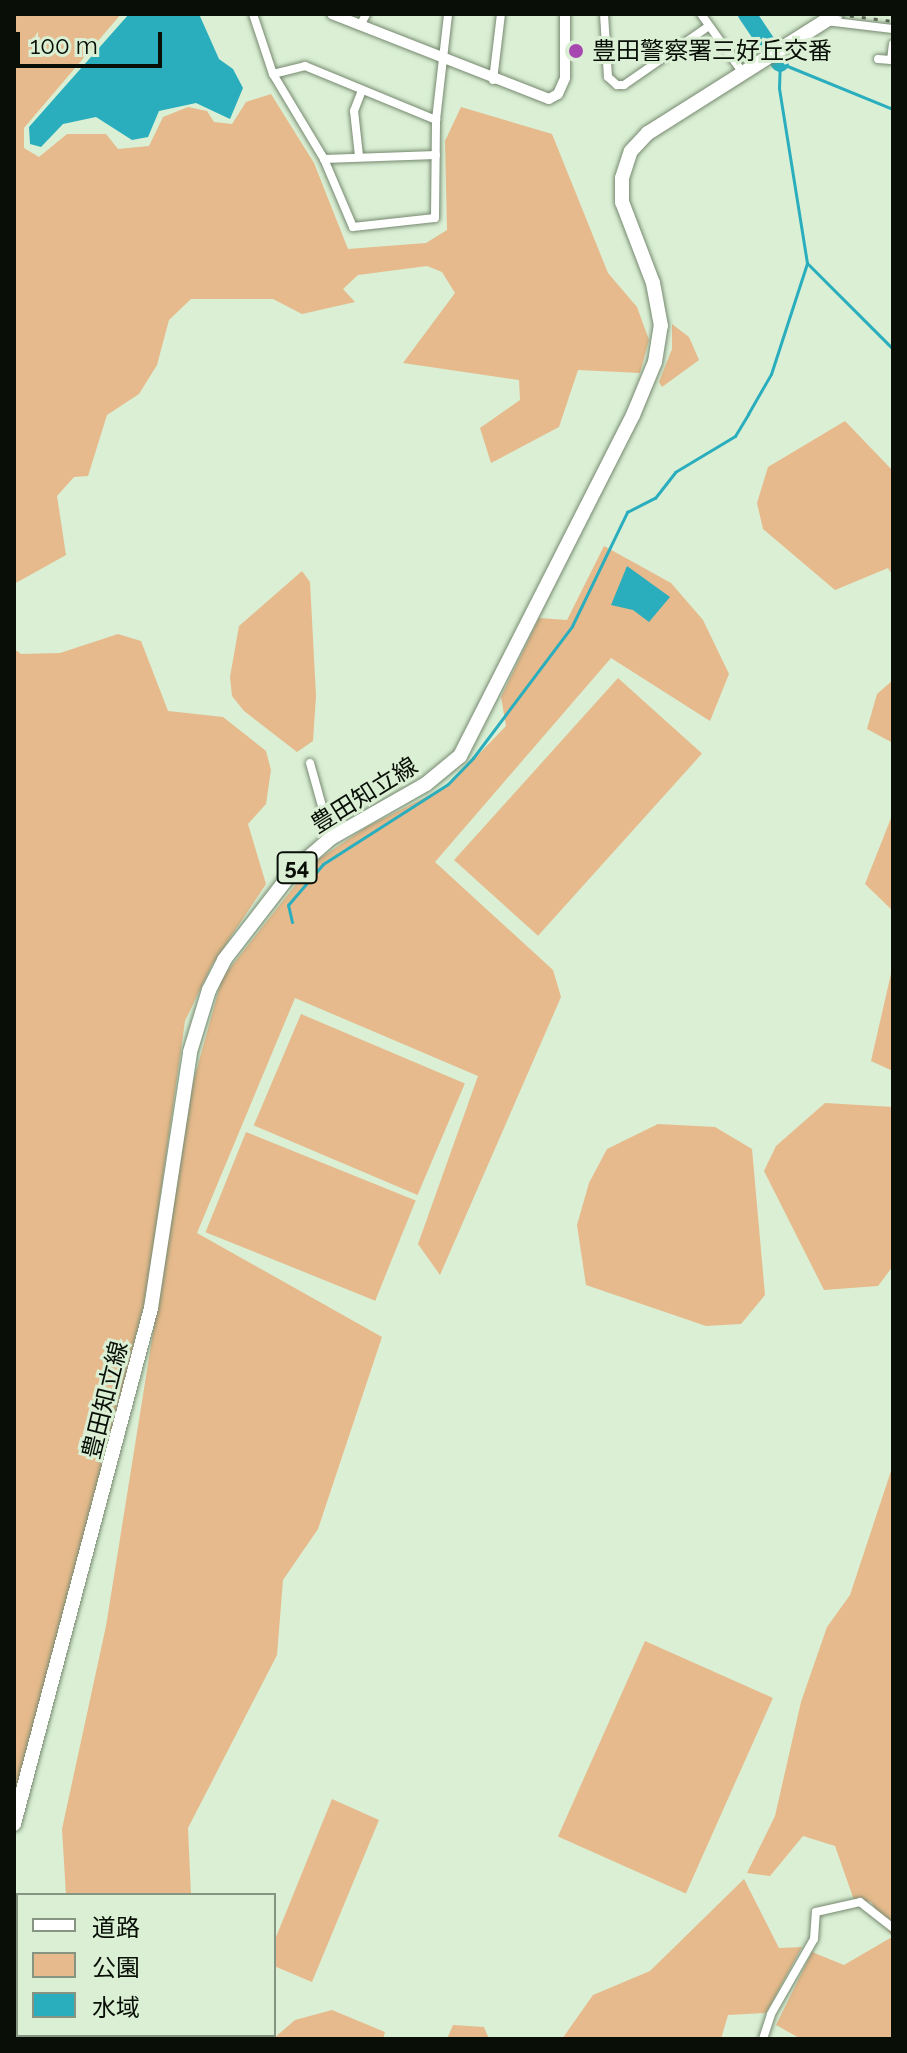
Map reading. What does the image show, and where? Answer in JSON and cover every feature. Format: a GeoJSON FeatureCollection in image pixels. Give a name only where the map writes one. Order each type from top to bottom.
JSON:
{"type":"FeatureCollection","features":[{"type":"Feature","properties":{"kind":"main road","name":"豊田知立線"},"geometry":{"type":"LineString","coordinates":[[14,1824],[151,1308],[200,1015],[224,960],[260,910],[331,838],[445,770],[470,739],[655,362],[660,336],[658,301],[621,191],[631,151],[648,133],[831,17]]}},
{"type":"Feature","properties":{"kind":"street"},"geometry":{"type":"LineString","coordinates":[[253,14],[273,74],[324,159],[353,227],[435,218],[436,120],[448,14]]}},
{"type":"Feature","properties":{"kind":"street"},"geometry":{"type":"LineString","coordinates":[[332,14],[540,98],[558,94],[565,78],[565,14]]}},
{"type":"Feature","properties":{"kind":"street"},"geometry":{"type":"LineString","coordinates":[[360,26],[366,14]]}},
{"type":"Feature","properties":{"kind":"street"},"geometry":{"type":"LineString","coordinates":[[493,80],[501,14]]}},
{"type":"Feature","properties":{"kind":"street"},"geometry":{"type":"LineString","coordinates":[[604,14],[608,77],[617,85],[624,85],[709,26]]}},
{"type":"Feature","properties":{"kind":"street"},"geometry":{"type":"LineString","coordinates":[[701,14],[749,69]]}},
{"type":"Feature","properties":{"kind":"street"},"geometry":{"type":"LineString","coordinates":[[831,17],[893,29]]}},
{"type":"Feature","properties":{"kind":"street"},"geometry":{"type":"LineString","coordinates":[[878,59],[891,60],[893,44]]}},
{"type":"Feature","properties":{"kind":"street"},"geometry":{"type":"LineString","coordinates":[[273,74],[305,66],[436,120]]}},
{"type":"Feature","properties":{"kind":"street"},"geometry":{"type":"LineString","coordinates":[[359,156],[354,111],[362,90]]}},
{"type":"Feature","properties":{"kind":"street"},"geometry":{"type":"LineString","coordinates":[[324,159],[436,155]]}},
{"type":"Feature","properties":{"kind":"street"},"geometry":{"type":"LineString","coordinates":[[310,763],[331,838]]}},
{"type":"Feature","properties":{"kind":"street"},"geometry":{"type":"LineString","coordinates":[[763,2039],[771,2014],[814,1939],[816,1912],[860,1902],[893,1928]]}},
{"type":"Feature","properties":{"kind":"green space"},"geometry":{"type":"Polygon","coordinates":[[[23,14],[121,14],[24,128],[24,148],[39,157],[67,134],[106,134],[118,149],[149,146],[163,117],[188,107],[207,111],[214,122],[232,124],[246,102],[271,94],[314,163],[348,249],[426,243],[447,230],[445,141],[461,107],[552,134],[608,273],[637,307],[649,340],[640,373],[578,370],[559,427],[491,463],[480,428],[520,400],[519,380],[403,363],[455,293],[442,272],[427,266],[358,275],[343,289],[355,302],[302,314],[273,299],[191,299],[169,320],[157,365],[139,394],[107,415],[88,476],[74,477],[57,496],[66,555],[14,584],[14,17],[23,14]]]}},
{"type":"Feature","properties":{"kind":"green space"},"geometry":{"type":"Polygon","coordinates":[[[672,324],[689,337],[699,360],[662,387],[659,382],[672,349],[672,324]]]}},
{"type":"Feature","properties":{"kind":"green space"},"geometry":{"type":"Polygon","coordinates":[[[845,421],[893,471],[893,576],[888,568],[835,590],[763,529],[757,503],[768,467],[845,421]]]}},
{"type":"Feature","properties":{"kind":"green space"},"geometry":{"type":"Polygon","coordinates":[[[604,546],[671,583],[703,620],[729,674],[710,721],[611,658],[435,862],[553,970],[561,997],[440,1275],[418,1244],[478,1076],[295,998],[197,1233],[382,1337],[318,1529],[283,1580],[277,1655],[188,1828],[191,1893],[66,1893],[62,1829],[106,1626],[193,1083],[222,978],[313,863],[365,828],[449,785],[506,726],[501,697],[539,618],[567,620],[604,546]]]}},
{"type":"Feature","properties":{"kind":"green space"},"geometry":{"type":"Polygon","coordinates":[[[302,571],[310,582],[316,696],[313,741],[297,752],[244,711],[232,696],[230,677],[239,626],[302,571]]]}},
{"type":"Feature","properties":{"kind":"green space"},"geometry":{"type":"Polygon","coordinates":[[[118,634],[141,641],[168,711],[223,717],[266,751],[271,770],[266,804],[248,824],[266,884],[212,965],[185,1021],[146,1298],[14,1799],[14,649],[21,654],[60,653],[118,634]]]}},
{"type":"Feature","properties":{"kind":"green space"},"geometry":{"type":"Polygon","coordinates":[[[618,678],[702,754],[538,936],[454,860],[618,678]]]}},
{"type":"Feature","properties":{"kind":"green space"},"geometry":{"type":"Polygon","coordinates":[[[893,680],[893,743],[867,729],[877,694],[893,680]]]}},
{"type":"Feature","properties":{"kind":"green space"},"geometry":{"type":"Polygon","coordinates":[[[893,813],[893,911],[865,884],[893,813]]]}},
{"type":"Feature","properties":{"kind":"green space"},"geometry":{"type":"Polygon","coordinates":[[[893,965],[893,1071],[871,1061],[893,965]]]}},
{"type":"Feature","properties":{"kind":"green space"},"geometry":{"type":"Polygon","coordinates":[[[301,1014],[465,1084],[418,1195],[254,1125],[301,1014]]]}},
{"type":"Feature","properties":{"kind":"green space"},"geometry":{"type":"Polygon","coordinates":[[[825,1103],[893,1107],[893,1266],[878,1286],[824,1290],[764,1171],[776,1146],[825,1103]]]}},
{"type":"Feature","properties":{"kind":"green space"},"geometry":{"type":"Polygon","coordinates":[[[658,1124],[715,1127],[752,1149],[765,1295],[741,1324],[706,1326],[586,1285],[577,1225],[589,1183],[607,1149],[658,1124]]]}},
{"type":"Feature","properties":{"kind":"green space"},"geometry":{"type":"Polygon","coordinates":[[[246,1132],[416,1201],[375,1301],[206,1232],[246,1132]]]}},
{"type":"Feature","properties":{"kind":"green space"},"geometry":{"type":"Polygon","coordinates":[[[893,1465],[893,2039],[801,2039],[776,2025],[812,1952],[844,1965],[892,1937],[871,1902],[854,1900],[835,1846],[803,1836],[770,1876],[747,1873],[775,1816],[801,1702],[827,1627],[850,1595],[893,1465]]]}},
{"type":"Feature","properties":{"kind":"green space"},"geometry":{"type":"Polygon","coordinates":[[[645,1641],[773,1698],[686,1893],[558,1836],[645,1641]]]}},
{"type":"Feature","properties":{"kind":"green space"},"geometry":{"type":"Polygon","coordinates":[[[332,1799],[379,1820],[312,1982],[276,1967],[276,1937],[332,1799]]]}},
{"type":"Feature","properties":{"kind":"green space"},"geometry":{"type":"Polygon","coordinates":[[[744,1879],[779,1948],[802,1947],[766,2013],[728,2015],[721,2039],[562,2039],[593,1995],[650,1971],[744,1879]]]}},
{"type":"Feature","properties":{"kind":"green space"},"geometry":{"type":"Polygon","coordinates":[[[332,2010],[385,2032],[383,2039],[273,2039],[295,2020],[332,2010]]]}},
{"type":"Feature","properties":{"kind":"green space"},"geometry":{"type":"Polygon","coordinates":[[[16,2011],[16,2037],[93,2037],[92,2039],[14,2039],[16,2011]]]}},
{"type":"Feature","properties":{"kind":"green space"},"geometry":{"type":"Polygon","coordinates":[[[453,2025],[484,2027],[489,2039],[447,2039],[453,2025]]]}},
{"type":"Feature","properties":{"kind":"water"},"geometry":{"type":"Polygon","coordinates":[[[129,14],[199,14],[219,59],[233,69],[243,88],[230,119],[196,103],[159,111],[148,137],[132,140],[96,117],[63,124],[41,147],[30,144],[29,127],[129,14]]]}},
{"type":"Feature","properties":{"kind":"water"},"geometry":{"type":"Polygon","coordinates":[[[627,566],[670,597],[649,622],[633,610],[611,605],[627,566]]]}},
{"type":"Feature","properties":{"kind":"waterway"},"geometry":{"type":"LineString","coordinates":[[747,14],[780,63]]}},
{"type":"Feature","properties":{"kind":"waterway"},"geometry":{"type":"LineString","coordinates":[[292,922],[288,905],[323,864],[448,784],[473,758],[572,626],[627,512],[655,498],[675,472],[735,436],[771,374],[807,263],[779,88],[780,63],[893,109]]}},
{"type":"Feature","properties":{"kind":"waterway"},"geometry":{"type":"LineString","coordinates":[[808,264],[893,349]]}},
{"type":"Feature","properties":{"kind":"railway"},"geometry":{"type":"LineString","coordinates":[[838,14],[893,21]]}},
{"type":"Feature","properties":{"kind":"place","name":"豊田警察署三好丘交番"},"geometry":{"type":"Point","coordinates":[576,51]}}]}
